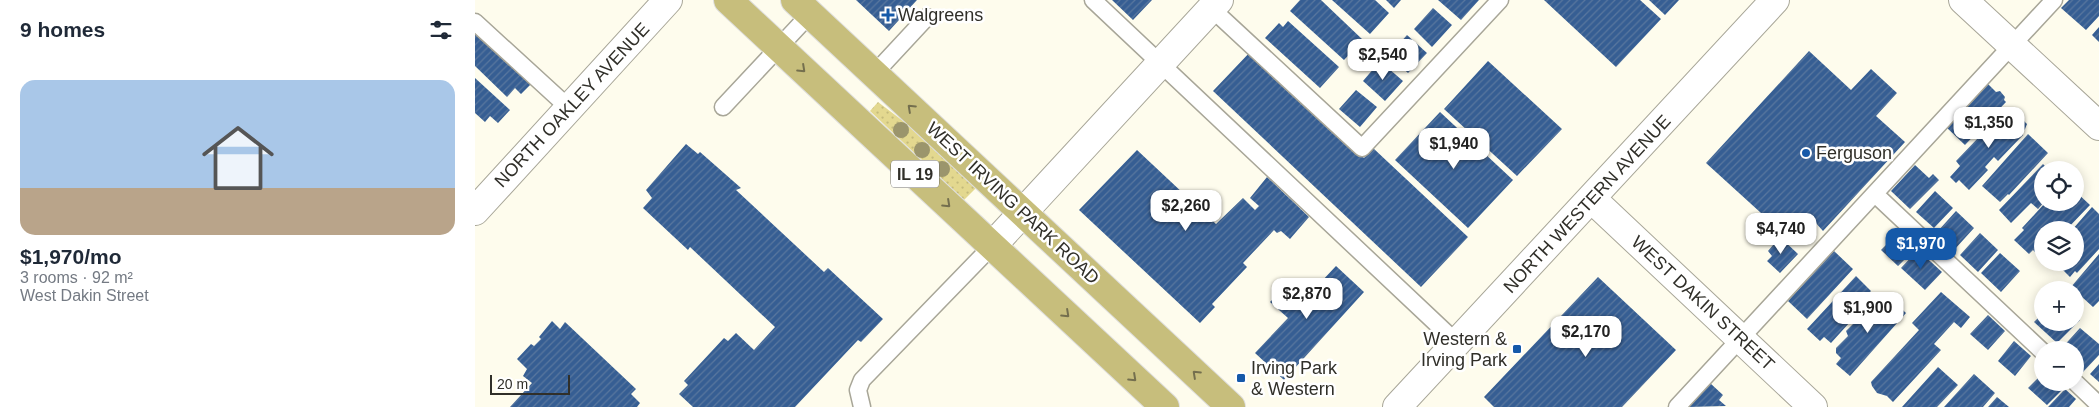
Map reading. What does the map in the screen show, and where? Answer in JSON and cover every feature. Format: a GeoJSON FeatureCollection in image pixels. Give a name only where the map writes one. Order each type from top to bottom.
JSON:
{"type":"FeatureCollection","features":[{"type":"Feature","properties":{"kind":"main road","name":"IL 19"},"geometry":{"type":"LineString","coordinates":[[728,0],[1165,407]]}},
{"type":"Feature","properties":{"kind":"main road","name":"WEST IRVING PARK ROAD"},"geometry":{"type":"LineString","coordinates":[[802,7],[1231,407]]}},
{"type":"Feature","properties":{"kind":"street","name":"NORTH OAKLEY AVENUE"},"geometry":{"type":"LineString","coordinates":[[475,210],[668,0]]}},
{"type":"Feature","properties":{"kind":"street","name":"NORTH WESTERN AVENUE"},"geometry":{"type":"LineString","coordinates":[[1397,407],[1775,0]]}},
{"type":"Feature","properties":{"kind":"street"},"geometry":{"type":"LineString","coordinates":[[1963,0],[2099,126]]}},
{"type":"Feature","properties":{"kind":"street"},"geometry":{"type":"LineString","coordinates":[[992,246],[1215,4]]}},
{"type":"Feature","properties":{"kind":"street","name":"WEST DAKIN STREET"},"geometry":{"type":"LineString","coordinates":[[1592,199],[1813,407]]}},
{"type":"Feature","properties":{"kind":"lane"},"geometry":{"type":"LineString","coordinates":[[1093,0],[1457,343]]}},
{"type":"Feature","properties":{"kind":"lane"},"geometry":{"type":"LineString","coordinates":[[1215,4],[1363,148],[1499,0]]}},
{"type":"Feature","properties":{"kind":"lane"},"geometry":{"type":"LineString","coordinates":[[1677,407],[2054,0]]}},
{"type":"Feature","properties":{"kind":"lane"},"geometry":{"type":"LineString","coordinates":[[723,107],[779,47],[802,7]]}},
{"type":"Feature","properties":{"kind":"lane"},"geometry":{"type":"LineString","coordinates":[[874,74],[927,18]]}},
{"type":"Feature","properties":{"kind":"lane"},"geometry":{"type":"LineString","coordinates":[[475,22],[569,108]]}},
{"type":"Feature","properties":{"kind":"lane"},"geometry":{"type":"LineString","coordinates":[[1875,194],[2034,344]]}},
{"type":"Feature","properties":{"kind":"lane"},"geometry":{"type":"LineString","coordinates":[[862,407],[857,390],[862,380],[992,246]]}},
{"type":"Feature","properties":{"kind":"lane"},"geometry":{"type":"LineString","coordinates":[[2084,391],[2099,405]]}},
{"type":"Feature","properties":{"kind":"shaded area"},"geometry":{"type":"Polygon","coordinates":[[[878,102],[907,124],[976,188],[964,200],[870,111],[878,102]]]}},
{"type":"Feature","properties":{"kind":"building","name":"Walgreens"},"geometry":{"type":"Polygon","coordinates":[[[856,0],[917,0],[889,31],[856,0]]]}},
{"type":"Feature","properties":{"kind":"building"},"geometry":{"type":"Polygon","coordinates":[[[1112,0],[1152,0],[1133,20],[1112,0]]]}},
{"type":"Feature","properties":{"kind":"building"},"geometry":{"type":"Polygon","coordinates":[[[1300,0],[1321,0],[1363,40],[1344,60],[1290,11],[1300,0]]]}},
{"type":"Feature","properties":{"kind":"building"},"geometry":{"type":"Polygon","coordinates":[[[1332,0],[1375,0],[1389,13],[1370,34],[1332,0]]]}},
{"type":"Feature","properties":{"kind":"building"},"geometry":{"type":"Polygon","coordinates":[[[1386,0],[1401,0],[1394,8],[1386,0]]]}},
{"type":"Feature","properties":{"kind":"building"},"geometry":{"type":"Polygon","coordinates":[[[1438,0],[1479,0],[1461,20],[1438,0]]]}},
{"type":"Feature","properties":{"kind":"building"},"geometry":{"type":"Polygon","coordinates":[[[1544,0],[1640,0],[1661,19],[1616,67],[1544,0]]]}},
{"type":"Feature","properties":{"kind":"building"},"geometry":{"type":"Polygon","coordinates":[[[1649,0],[1679,0],[1665,15],[1649,0]]]}},
{"type":"Feature","properties":{"kind":"building"},"geometry":{"type":"Polygon","coordinates":[[[2069,0],[2099,0],[2099,16],[2086,30],[2061,8],[2069,0]]]}},
{"type":"Feature","properties":{"kind":"building"},"geometry":{"type":"Polygon","coordinates":[[[1433,8],[1452,25],[1432,47],[1414,29],[1433,8]]]}},
{"type":"Feature","properties":{"kind":"building"},"geometry":{"type":"Polygon","coordinates":[[[1288,21],[1339,67],[1320,88],[1265,38],[1279,23],[1283,27],[1288,21]]]}},
{"type":"Feature","properties":{"kind":"building"},"geometry":{"type":"Polygon","coordinates":[[[2099,27],[2099,42],[2092,35],[2099,27]]]}},
{"type":"Feature","properties":{"kind":"building"},"geometry":{"type":"Polygon","coordinates":[[[475,30],[531,84],[521,94],[515,88],[507,97],[475,66],[475,30]]]}},
{"type":"Feature","properties":{"kind":"building"},"geometry":{"type":"Polygon","coordinates":[[[1407,35],[1427,53],[1408,73],[1389,55],[1407,35]]]}},
{"type":"Feature","properties":{"kind":"building"},"geometry":{"type":"Polygon","coordinates":[[[1252,50],[1364,158],[1373,148],[1468,237],[1421,287],[1213,91],[1252,50]]]}},
{"type":"Feature","properties":{"kind":"building","name":"Ferguson"},"geometry":{"type":"Polygon","coordinates":[[[1809,51],[1851,90],[1871,69],[1897,93],[1876,116],[1905,142],[1823,231],[1815,222],[1795,244],[1706,163],[1809,51]]]}},
{"type":"Feature","properties":{"kind":"building"},"geometry":{"type":"Polygon","coordinates":[[[1380,61],[1403,81],[1385,101],[1363,81],[1380,61]]]}},
{"type":"Feature","properties":{"kind":"building"},"geometry":{"type":"Polygon","coordinates":[[[1488,61],[1562,129],[1517,176],[1444,109],[1488,61]]]}},
{"type":"Feature","properties":{"kind":"building"},"geometry":{"type":"Polygon","coordinates":[[[475,78],[510,110],[498,123],[490,116],[485,122],[475,113],[475,78]]]}},
{"type":"Feature","properties":{"kind":"building"},"geometry":{"type":"Polygon","coordinates":[[[1988,84],[1996,92],[2000,91],[2005,97],[2004,100],[2006,102],[1965,145],[1946,127],[1988,84]]]}},
{"type":"Feature","properties":{"kind":"building"},"geometry":{"type":"Polygon","coordinates":[[[1356,90],[1377,107],[1360,127],[1339,109],[1356,90]]]}},
{"type":"Feature","properties":{"kind":"building"},"geometry":{"type":"Polygon","coordinates":[[[1440,112],[1513,180],[1468,228],[1395,160],[1440,112]]]}},
{"type":"Feature","properties":{"kind":"building"},"geometry":{"type":"Polygon","coordinates":[[[2015,112],[2027,124],[2021,133],[2023,135],[1998,161],[1994,157],[1985,167],[1988,170],[1969,190],[1959,180],[1956,183],[1950,177],[1960,166],[1956,161],[2003,116],[2005,118],[2009,113],[2015,112]]]}},
{"type":"Feature","properties":{"kind":"building"},"geometry":{"type":"Polygon","coordinates":[[[2028,134],[2048,153],[2041,161],[2034,161],[2034,168],[2000,202],[1982,186],[2028,134]]]}},
{"type":"Feature","properties":{"kind":"building"},"geometry":{"type":"Polygon","coordinates":[[[686,144],[698,154],[700,152],[741,188],[736,190],[824,272],[828,268],[883,319],[861,342],[858,340],[795,407],[693,407],[679,394],[688,385],[684,381],[724,338],[728,341],[736,333],[754,350],[775,327],[690,247],[688,250],[643,208],[652,198],[646,190],[686,144]]]}},
{"type":"Feature","properties":{"kind":"building"},"geometry":{"type":"Polygon","coordinates":[[[1137,150],[1216,224],[1243,198],[1255,210],[1259,206],[1250,198],[1267,177],[1309,217],[1290,239],[1281,231],[1277,233],[1274,230],[1243,263],[1247,267],[1212,304],[1215,307],[1200,323],[1079,210],[1137,150]]]}},
{"type":"Feature","properties":{"kind":"building"},"geometry":{"type":"Polygon","coordinates":[[[1915,165],[1929,178],[1933,174],[1939,180],[1910,209],[1891,191],[1915,165]]]}},
{"type":"Feature","properties":{"kind":"building"},"geometry":{"type":"Polygon","coordinates":[[[2034,173],[2034,206],[2031,203],[2011,223],[1999,210],[2034,173]]]}},
{"type":"Feature","properties":{"kind":"building"},"geometry":{"type":"Polygon","coordinates":[[[1935,191],[1953,208],[1934,228],[1916,212],[1935,191]]]}},
{"type":"Feature","properties":{"kind":"building"},"geometry":{"type":"Polygon","coordinates":[[[2084,199],[2090,205],[2075,221],[2034,221],[2034,251],[2029,254],[2014,240],[2024,230],[2022,228],[2038,211],[2084,211],[2084,199]]]}},
{"type":"Feature","properties":{"kind":"building"},"geometry":{"type":"Polygon","coordinates":[[[2092,207],[2099,214],[2099,249],[2084,265],[2084,221],[2080,221],[2092,207]]]}},
{"type":"Feature","properties":{"kind":"building"},"geometry":{"type":"Polygon","coordinates":[[[1956,211],[1974,228],[1955,249],[1938,231],[1956,211]]]}},
{"type":"Feature","properties":{"kind":"building"},"geometry":{"type":"Polygon","coordinates":[[[1899,232],[1916,248],[1898,266],[1881,250],[1899,232]]]}},
{"type":"Feature","properties":{"kind":"building"},"geometry":{"type":"Polygon","coordinates":[[[1980,233],[1998,250],[1978,272],[1960,255],[1980,233]]]}},
{"type":"Feature","properties":{"kind":"building"},"geometry":{"type":"Polygon","coordinates":[[[1780,237],[1798,254],[1780,273],[1767,261],[1772,256],[1768,251],[1780,237]]]}},
{"type":"Feature","properties":{"kind":"building"},"geometry":{"type":"Polygon","coordinates":[[[1918,250],[1942,272],[1925,290],[1901,268],[1918,250]]]}},
{"type":"Feature","properties":{"kind":"building"},"geometry":{"type":"Polygon","coordinates":[[[1834,251],[1853,269],[1807,319],[1788,301],[1834,251]]]}},
{"type":"Feature","properties":{"kind":"building"},"geometry":{"type":"Polygon","coordinates":[[[2000,253],[2020,271],[2001,292],[1981,273],[2000,253]]]}},
{"type":"Feature","properties":{"kind":"building"},"geometry":{"type":"Polygon","coordinates":[[[2099,254],[2099,301],[2093,307],[2084,299],[2084,281],[2076,281],[2099,254]]]}},
{"type":"Feature","properties":{"kind":"building"},"geometry":{"type":"Polygon","coordinates":[[[1336,266],[1364,292],[1284,380],[1255,353],[1288,318],[1270,302],[1288,283],[1305,299],[1336,266]]]}},
{"type":"Feature","properties":{"kind":"building"},"geometry":{"type":"Polygon","coordinates":[[[2064,271],[2075,271],[2070,277],[2064,271]]]}},
{"type":"Feature","properties":{"kind":"building"},"geometry":{"type":"Polygon","coordinates":[[[1856,276],[1871,291],[1850,315],[1850,322],[1831,343],[1824,337],[1820,341],[1807,329],[1856,276]]]}},
{"type":"Feature","properties":{"kind":"building"},"geometry":{"type":"Polygon","coordinates":[[[1598,277],[1676,350],[1622,407],[1494,407],[1484,397],[1598,277]]]}},
{"type":"Feature","properties":{"kind":"building"},"geometry":{"type":"Polygon","coordinates":[[[1941,292],[1970,317],[1961,328],[1954,322],[1934,344],[1941,350],[1893,402],[1887,396],[1877,393],[1871,382],[1919,330],[1912,323],[1941,292]]]}},
{"type":"Feature","properties":{"kind":"building"},"geometry":{"type":"Polygon","coordinates":[[[1886,294],[1906,313],[1850,376],[1836,364],[1841,358],[1836,353],[1836,348],[1848,336],[1846,331],[1854,323],[1859,323],[1886,294]]]}},
{"type":"Feature","properties":{"kind":"building"},"geometry":{"type":"Polygon","coordinates":[[[1988,315],[2005,331],[1988,350],[1970,334],[1988,315]]]}},
{"type":"Feature","properties":{"kind":"building"},"geometry":{"type":"Polygon","coordinates":[[[552,321],[560,329],[565,322],[636,389],[631,394],[640,403],[637,407],[510,407],[532,383],[523,376],[527,369],[517,359],[531,344],[534,346],[541,339],[539,337],[552,321]]]}},
{"type":"Feature","properties":{"kind":"building"},"geometry":{"type":"Polygon","coordinates":[[[2044,331],[2069,331],[2059,341],[2055,341],[2044,331]]]}},
{"type":"Feature","properties":{"kind":"building"},"geometry":{"type":"Polygon","coordinates":[[[2077,331],[2084,331],[2099,344],[2099,355],[2084,371],[2084,341],[2068,341],[2077,331]]]}},
{"type":"Feature","properties":{"kind":"building"},"geometry":{"type":"Polygon","coordinates":[[[2014,341],[2031,356],[2015,376],[1998,361],[2014,341]]]}},
{"type":"Feature","properties":{"kind":"building"},"geometry":{"type":"Polygon","coordinates":[[[2099,364],[2099,382],[2090,374],[2099,364]]]}},
{"type":"Feature","properties":{"kind":"building"},"geometry":{"type":"Polygon","coordinates":[[[1938,367],[1958,385],[1937,407],[1902,407],[1938,367]]]}},
{"type":"Feature","properties":{"kind":"building"},"geometry":{"type":"Polygon","coordinates":[[[1974,374],[1995,393],[1983,407],[1944,407],[1974,374]]]}},
{"type":"Feature","properties":{"kind":"building"},"geometry":{"type":"Polygon","coordinates":[[[2034,382],[2034,391],[2061,391],[2047,405],[2028,388],[2034,382]]]}},
{"type":"Feature","properties":{"kind":"building"},"geometry":{"type":"Polygon","coordinates":[[[1710,383],[1723,395],[1719,400],[1726,406],[1688,407],[1710,383]]]}},
{"type":"Feature","properties":{"kind":"building"},"geometry":{"type":"Polygon","coordinates":[[[2063,391],[2067,391],[2076,399],[2069,407],[2048,407],[2063,391]]]}},
{"type":"Feature","properties":{"kind":"building"},"geometry":{"type":"Polygon","coordinates":[[[1997,397],[2009,407],[1988,407],[1997,397]]]}},
{"type":"Feature","properties":{"kind":"place","name":"Walgreens"},"geometry":{"type":"Point","coordinates":[888,15]}},
{"type":"Feature","properties":{"kind":"place","name":"Ferguson"},"geometry":{"type":"Point","coordinates":[1806,153]}},
{"type":"Feature","properties":{"kind":"place","name":"Western & Irving Park"},"geometry":{"type":"Point","coordinates":[1517,349]}},
{"type":"Feature","properties":{"kind":"place","name":"Irving Park & Western"},"geometry":{"type":"Point","coordinates":[1241,378]}}]}
